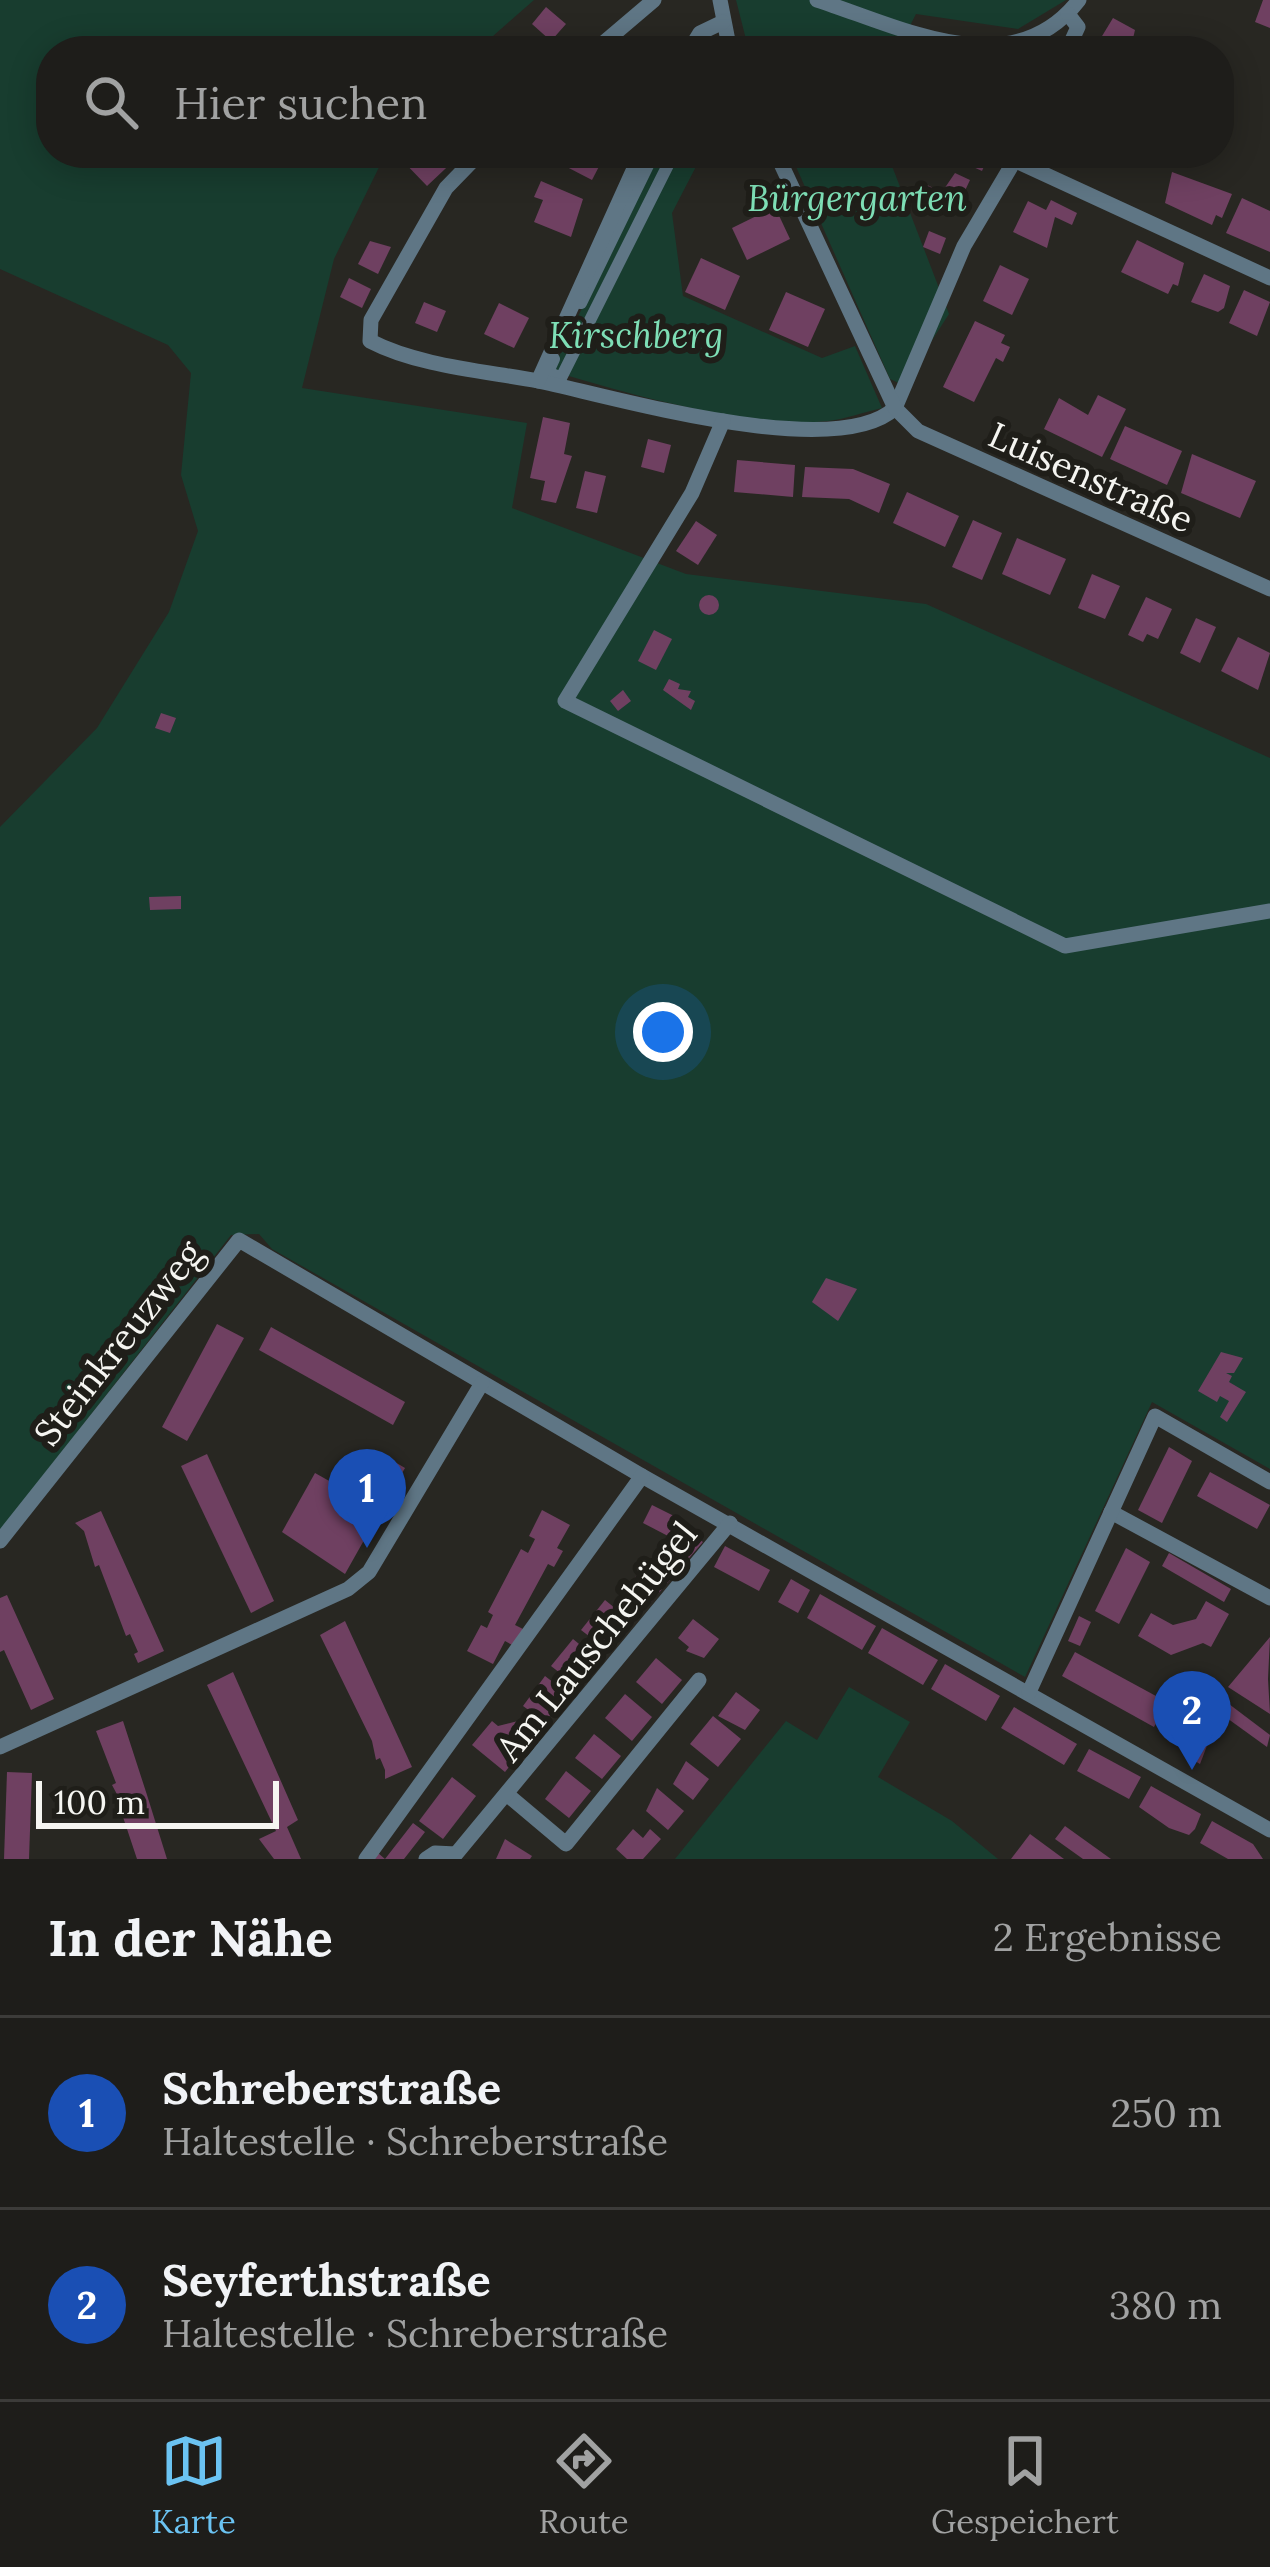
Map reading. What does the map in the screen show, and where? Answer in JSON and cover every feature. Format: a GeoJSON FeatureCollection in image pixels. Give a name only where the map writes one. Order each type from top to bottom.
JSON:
{"type":"FeatureCollection","features":[{"type":"Feature","properties":{"kind":"street"},"geometry":{"type":"LineString","coordinates":[[612,36],[654,0]]}},
{"type":"Feature","properties":{"kind":"street"},"geometry":{"type":"LineString","coordinates":[[720,0],[726,36]]}},
{"type":"Feature","properties":{"kind":"street"},"geometry":{"type":"LineString","coordinates":[[817,0],[938,36]]}},
{"type":"Feature","properties":{"kind":"street"},"geometry":{"type":"LineString","coordinates":[[1029,36],[1074,7],[1078,27],[1074,36]]}},
{"type":"Feature","properties":{"kind":"street"},"geometry":{"type":"LineString","coordinates":[[698,36],[723,22]]}},
{"type":"Feature","properties":{"kind":"street"},"geometry":{"type":"LineString","coordinates":[[467,168],[433,209],[370,320],[370,341],[723,422],[838,428],[871,424],[895,408],[964,246],[1010,168]]}},
{"type":"Feature","properties":{"kind":"street"},"geometry":{"type":"LineString","coordinates":[[538,381],[634,168]]}},
{"type":"Feature","properties":{"kind":"street"},"geometry":{"type":"LineString","coordinates":[[647,168],[548,372],[554,376],[561,378],[666,168]]}},
{"type":"Feature","properties":{"kind":"street"},"geometry":{"type":"LineString","coordinates":[[783,168],[895,408]]}},
{"type":"Feature","properties":{"kind":"street"},"geometry":{"type":"LineString","coordinates":[[1040,168],[1270,278]]}},
{"type":"Feature","properties":{"kind":"street","name":"Luisenstraße"},"geometry":{"type":"LineString","coordinates":[[895,408],[940,443],[1270,589]]}},
{"type":"Feature","properties":{"kind":"street"},"geometry":{"type":"LineString","coordinates":[[723,422],[692,493],[565,701],[1065,946],[1270,911]]}},
{"type":"Feature","properties":{"kind":"street","name":"Steinkreuzweg"},"geometry":{"type":"LineString","coordinates":[[0,1541],[239,1240],[482,1383]]}},
{"type":"Feature","properties":{"kind":"street"},"geometry":{"type":"LineString","coordinates":[[0,1747],[79,1716],[348,1589],[369,1572],[482,1383],[1270,1830]]}},
{"type":"Feature","properties":{"kind":"street"},"geometry":{"type":"LineString","coordinates":[[1029,1692],[1155,1416],[1270,1482]]}},
{"type":"Feature","properties":{"kind":"street"},"geometry":{"type":"LineString","coordinates":[[366,1859],[641,1476]]}},
{"type":"Feature","properties":{"kind":"street"},"geometry":{"type":"LineString","coordinates":[[1111,1512],[1270,1598]]}},
{"type":"Feature","properties":{"kind":"street","name":"Am Lauschehügel"},"geometry":{"type":"LineString","coordinates":[[426,1859],[435,1853],[455,1854],[509,1796],[730,1523]]}},
{"type":"Feature","properties":{"kind":"street","name":"Am Lauschehügel"},"geometry":{"type":"LineString","coordinates":[[509,1796],[566,1844],[699,1680]]}},
{"type":"Feature","properties":{"kind":"green space"},"geometry":{"type":"Polygon","coordinates":[[[0,0],[534,0],[493,36],[36,36],[36,168],[379,168],[334,259],[302,388],[527,423],[512,508],[686,574],[926,604],[1270,758],[1270,1469],[1152,1402],[1025,1677],[272,1249],[259,1234],[231,1235],[0,1531],[0,827],[97,728],[169,612],[198,531],[181,475],[191,373],[168,345],[0,269],[0,0]]]}},
{"type":"Feature","properties":{"kind":"green space"},"geometry":{"type":"Polygon","coordinates":[[[736,0],[1066,0],[1018,29],[916,14],[905,36],[745,36],[736,0]]]}},
{"type":"Feature","properties":{"kind":"green space","name":"Kirschberg"},"geometry":{"type":"Polygon","coordinates":[[[649,168],[695,168],[672,213],[683,296],[822,358],[855,346],[882,408],[828,421],[764,420],[689,408],[552,371],[649,168]]]}},
{"type":"Feature","properties":{"kind":"green space","name":"Bürgergarten"},"geometry":{"type":"Polygon","coordinates":[[[797,168],[893,168],[949,314],[903,385],[890,379],[797,168]]]}},
{"type":"Feature","properties":{"kind":"green space"},"geometry":{"type":"Polygon","coordinates":[[[849,1687],[910,1722],[878,1777],[952,1821],[998,1859],[675,1859],[786,1721],[817,1740],[849,1687]]]}},
{"type":"Feature","properties":{"kind":"building"},"geometry":{"type":"Polygon","coordinates":[[[1263,0],[1270,0],[1270,28],[1255,22],[1263,0]]]}},
{"type":"Feature","properties":{"kind":"building"},"geometry":{"type":"Polygon","coordinates":[[[546,7],[566,24],[555,36],[545,36],[532,24],[546,7]]]}},
{"type":"Feature","properties":{"kind":"building"},"geometry":{"type":"Polygon","coordinates":[[[1113,18],[1135,30],[1134,36],[1102,36],[1113,18]]]}},
{"type":"Feature","properties":{"kind":"building"},"geometry":{"type":"Polygon","coordinates":[[[410,168],[446,168],[427,186],[410,168]]]}},
{"type":"Feature","properties":{"kind":"building"},"geometry":{"type":"Polygon","coordinates":[[[569,168],[598,168],[592,180],[569,168]]]}},
{"type":"Feature","properties":{"kind":"building"},"geometry":{"type":"Polygon","coordinates":[[[1172,172],[1232,194],[1222,218],[1216,215],[1212,225],[1165,203],[1172,172]]]}},
{"type":"Feature","properties":{"kind":"building"},"geometry":{"type":"Polygon","coordinates":[[[955,173],[970,180],[954,214],[921,199],[927,185],[942,192],[955,173]]]}},
{"type":"Feature","properties":{"kind":"building"},"geometry":{"type":"Polygon","coordinates":[[[541,181],[583,199],[571,237],[534,222],[543,200],[534,197],[541,181]]]}},
{"type":"Feature","properties":{"kind":"building"},"geometry":{"type":"Polygon","coordinates":[[[1242,198],[1270,211],[1270,252],[1226,233],[1242,198]]]}},
{"type":"Feature","properties":{"kind":"building"},"geometry":{"type":"Polygon","coordinates":[[[1051,200],[1077,213],[1072,225],[1055,217],[1047,248],[1013,232],[1028,201],[1046,210],[1051,200]]]}},
{"type":"Feature","properties":{"kind":"building"},"geometry":{"type":"Polygon","coordinates":[[[775,207],[790,239],[747,260],[732,228],[775,207]]]}},
{"type":"Feature","properties":{"kind":"building"},"geometry":{"type":"Polygon","coordinates":[[[929,231],[946,238],[940,254],[923,247],[929,231]]]}},
{"type":"Feature","properties":{"kind":"building"},"geometry":{"type":"Polygon","coordinates":[[[1137,240],[1184,263],[1178,286],[1173,284],[1168,294],[1121,272],[1137,240]]]}},
{"type":"Feature","properties":{"kind":"building"},"geometry":{"type":"Polygon","coordinates":[[[370,241],[391,247],[378,274],[358,264],[370,241]]]}},
{"type":"Feature","properties":{"kind":"building"},"geometry":{"type":"Polygon","coordinates":[[[701,258],[740,276],[725,310],[685,292],[701,258]]]}},
{"type":"Feature","properties":{"kind":"building"},"geometry":{"type":"Polygon","coordinates":[[[1000,265],[1029,279],[1012,315],[983,301],[1000,265]]]}},
{"type":"Feature","properties":{"kind":"building"},"geometry":{"type":"Polygon","coordinates":[[[1204,274],[1230,286],[1224,308],[1218,312],[1191,302],[1204,274]]]}},
{"type":"Feature","properties":{"kind":"building"},"geometry":{"type":"Polygon","coordinates":[[[349,278],[371,289],[362,308],[340,297],[349,278]]]}},
{"type":"Feature","properties":{"kind":"building"},"geometry":{"type":"Polygon","coordinates":[[[1244,290],[1270,302],[1257,336],[1229,323],[1244,290]]]}},
{"type":"Feature","properties":{"kind":"building"},"geometry":{"type":"Polygon","coordinates":[[[786,292],[825,309],[808,347],[769,330],[786,292]]]}},
{"type":"Feature","properties":{"kind":"building"},"geometry":{"type":"Polygon","coordinates":[[[424,302],[446,311],[437,332],[415,323],[424,302]]]}},
{"type":"Feature","properties":{"kind":"building"},"geometry":{"type":"Polygon","coordinates":[[[499,303],[529,318],[514,348],[484,334],[499,303]]]}},
{"type":"Feature","properties":{"kind":"building"},"geometry":{"type":"Polygon","coordinates":[[[975,321],[1005,335],[1001,343],[1010,347],[1003,362],[996,358],[974,402],[943,387],[975,321]]]}},
{"type":"Feature","properties":{"kind":"building"},"geometry":{"type":"Polygon","coordinates":[[[1098,395],[1126,409],[1102,457],[1044,429],[1059,398],[1088,415],[1098,395]]]}},
{"type":"Feature","properties":{"kind":"building"},"geometry":{"type":"Polygon","coordinates":[[[543,417],[570,423],[564,454],[572,456],[556,503],[541,500],[545,481],[530,478],[543,417]]]}},
{"type":"Feature","properties":{"kind":"building"},"geometry":{"type":"Polygon","coordinates":[[[1125,426],[1182,451],[1167,485],[1110,459],[1125,426]]]}},
{"type":"Feature","properties":{"kind":"building"},"geometry":{"type":"Polygon","coordinates":[[[648,439],[671,445],[664,473],[641,467],[648,439]]]}},
{"type":"Feature","properties":{"kind":"building"},"geometry":{"type":"Polygon","coordinates":[[[1192,454],[1256,481],[1240,518],[1181,493],[1192,454]]]}},
{"type":"Feature","properties":{"kind":"building"},"geometry":{"type":"Polygon","coordinates":[[[737,460],[795,465],[793,497],[734,492],[737,460]]]}},
{"type":"Feature","properties":{"kind":"building"},"geometry":{"type":"Polygon","coordinates":[[[805,467],[853,469],[890,484],[879,513],[849,499],[802,497],[805,467]]]}},
{"type":"Feature","properties":{"kind":"building"},"geometry":{"type":"Polygon","coordinates":[[[585,471],[606,476],[597,513],[576,508],[585,471]]]}},
{"type":"Feature","properties":{"kind":"building"},"geometry":{"type":"Polygon","coordinates":[[[907,492],[959,516],[945,547],[893,523],[907,492]]]}},
{"type":"Feature","properties":{"kind":"building"},"geometry":{"type":"Polygon","coordinates":[[[973,520],[1002,533],[982,580],[952,567],[973,520]]]}},
{"type":"Feature","properties":{"kind":"building"},"geometry":{"type":"Polygon","coordinates":[[[696,521],[717,535],[698,565],[676,551],[696,521]]]}},
{"type":"Feature","properties":{"kind":"building"},"geometry":{"type":"Polygon","coordinates":[[[1017,538],[1066,559],[1050,595],[1002,574],[1017,538]]]}},
{"type":"Feature","properties":{"kind":"building"},"geometry":{"type":"Polygon","coordinates":[[[1092,574],[1120,586],[1105,619],[1078,608],[1092,574]]]}},
{"type":"Feature","properties":{"kind":"building"},"geometry":{"type":"Polygon","coordinates":[[[709,595],[719,605],[709,615],[699,605],[709,595]]]}},
{"type":"Feature","properties":{"kind":"building"},"geometry":{"type":"Polygon","coordinates":[[[1146,597],[1172,609],[1158,639],[1147,634],[1143,642],[1128,635],[1146,597]]]}},
{"type":"Feature","properties":{"kind":"building"},"geometry":{"type":"Polygon","coordinates":[[[1196,618],[1216,627],[1200,663],[1180,653],[1196,618]]]}},
{"type":"Feature","properties":{"kind":"building"},"geometry":{"type":"Polygon","coordinates":[[[654,630],[672,639],[656,670],[638,661],[654,630]]]}},
{"type":"Feature","properties":{"kind":"building"},"geometry":{"type":"Polygon","coordinates":[[[1238,637],[1270,653],[1258,690],[1221,671],[1238,637]]]}},
{"type":"Feature","properties":{"kind":"building"},"geometry":{"type":"Polygon","coordinates":[[[669,679],[680,684],[678,689],[691,691],[688,697],[695,701],[691,710],[663,690],[669,679]]]}},
{"type":"Feature","properties":{"kind":"building"},"geometry":{"type":"Polygon","coordinates":[[[623,690],[631,701],[618,711],[610,701],[623,690]]]}},
{"type":"Feature","properties":{"kind":"building"},"geometry":{"type":"Polygon","coordinates":[[[161,713],[176,718],[170,733],[155,728],[161,713]]]}},
{"type":"Feature","properties":{"kind":"building"},"geometry":{"type":"Polygon","coordinates":[[[181,896],[181,909],[150,910],[149,897],[181,896]]]}},
{"type":"Feature","properties":{"kind":"building"},"geometry":{"type":"Polygon","coordinates":[[[826,1278],[857,1289],[838,1321],[812,1302],[826,1278]]]}},
{"type":"Feature","properties":{"kind":"building"},"geometry":{"type":"Polygon","coordinates":[[[217,1324],[244,1338],[187,1441],[162,1427],[217,1324]]]}},
{"type":"Feature","properties":{"kind":"building"},"geometry":{"type":"Polygon","coordinates":[[[271,1327],[405,1402],[393,1425],[259,1350],[271,1327]]]}},
{"type":"Feature","properties":{"kind":"building"},"geometry":{"type":"Polygon","coordinates":[[[1221,1352],[1243,1358],[1234,1373],[1226,1373],[1232,1376],[1229,1382],[1246,1392],[1227,1422],[1220,1417],[1229,1401],[1220,1396],[1217,1402],[1198,1391],[1221,1352]]]}},
{"type":"Feature","properties":{"kind":"building"},"geometry":{"type":"Polygon","coordinates":[[[1169,1447],[1192,1461],[1162,1523],[1138,1510],[1169,1447]]]}},
{"type":"Feature","properties":{"kind":"building"},"geometry":{"type":"Polygon","coordinates":[[[378,1452],[405,1468],[394,1487],[367,1471],[378,1452]]]}},
{"type":"Feature","properties":{"kind":"building"},"geometry":{"type":"Polygon","coordinates":[[[207,1454],[274,1601],[251,1613],[181,1466],[207,1454]]]}},
{"type":"Feature","properties":{"kind":"building"},"geometry":{"type":"Polygon","coordinates":[[[1210,1472],[1270,1505],[1257,1529],[1197,1496],[1210,1472]]]}},
{"type":"Feature","properties":{"kind":"building"},"geometry":{"type":"Polygon","coordinates":[[[315,1473],[381,1510],[345,1574],[282,1532],[315,1473]]]}},
{"type":"Feature","properties":{"kind":"building"},"geometry":{"type":"Polygon","coordinates":[[[652,1505],[678,1518],[668,1536],[643,1523],[652,1505]]]}},
{"type":"Feature","properties":{"kind":"building"},"geometry":{"type":"Polygon","coordinates":[[[542,1510],[570,1525],[557,1548],[563,1551],[554,1567],[548,1564],[515,1625],[523,1629],[514,1646],[505,1641],[493,1664],[467,1651],[481,1625],[487,1628],[493,1615],[488,1612],[521,1549],[528,1553],[535,1539],[529,1536],[542,1510]]]}},
{"type":"Feature","properties":{"kind":"building"},"geometry":{"type":"Polygon","coordinates":[[[101,1511],[164,1651],[138,1663],[134,1654],[138,1652],[130,1634],[126,1636],[99,1565],[95,1567],[84,1531],[75,1523],[101,1511]]]}},
{"type":"Feature","properties":{"kind":"building"},"geometry":{"type":"Polygon","coordinates":[[[695,1536],[703,1542],[644,1610],[623,1593],[644,1566],[658,1576],[665,1559],[670,1563],[687,1547],[680,1542],[685,1537],[691,1542],[695,1536]]]}},
{"type":"Feature","properties":{"kind":"building"},"geometry":{"type":"Polygon","coordinates":[[[725,1546],[770,1570],[759,1591],[714,1567],[725,1546]]]}},
{"type":"Feature","properties":{"kind":"building"},"geometry":{"type":"Polygon","coordinates":[[[1126,1548],[1150,1562],[1119,1624],[1095,1611],[1126,1548]]]}},
{"type":"Feature","properties":{"kind":"building"},"geometry":{"type":"Polygon","coordinates":[[[1169,1553],[1231,1589],[1224,1602],[1162,1566],[1169,1553]]]}},
{"type":"Feature","properties":{"kind":"building"},"geometry":{"type":"Polygon","coordinates":[[[791,1579],[810,1590],[798,1613],[778,1602],[791,1579]]]}},
{"type":"Feature","properties":{"kind":"building"},"geometry":{"type":"Polygon","coordinates":[[[820,1594],[876,1626],[862,1650],[807,1618],[820,1594]]]}},
{"type":"Feature","properties":{"kind":"building"},"geometry":{"type":"Polygon","coordinates":[[[7,1595],[54,1699],[31,1710],[4,1650],[0,1652],[0,1598],[7,1595]]]}},
{"type":"Feature","properties":{"kind":"building"},"geometry":{"type":"Polygon","coordinates":[[[605,1600],[626,1617],[603,1647],[581,1630],[605,1600]]]}},
{"type":"Feature","properties":{"kind":"building"},"geometry":{"type":"Polygon","coordinates":[[[1206,1601],[1229,1614],[1211,1647],[1203,1643],[1171,1655],[1138,1636],[1151,1613],[1173,1625],[1196,1619],[1206,1601]]]}},
{"type":"Feature","properties":{"kind":"building"},"geometry":{"type":"Polygon","coordinates":[[[1079,1616],[1091,1622],[1080,1646],[1068,1641],[1079,1616]]]}},
{"type":"Feature","properties":{"kind":"building"},"geometry":{"type":"Polygon","coordinates":[[[693,1619],[719,1639],[704,1658],[686,1651],[689,1647],[678,1638],[693,1619]]]}},
{"type":"Feature","properties":{"kind":"building"},"geometry":{"type":"Polygon","coordinates":[[[345,1621],[412,1767],[385,1779],[380,1758],[376,1760],[372,1741],[320,1635],[345,1621]]]}},
{"type":"Feature","properties":{"kind":"building"},"geometry":{"type":"Polygon","coordinates":[[[882,1628],[938,1660],[923,1685],[868,1653],[882,1628]]]}},
{"type":"Feature","properties":{"kind":"building"},"geometry":{"type":"Polygon","coordinates":[[[1270,1637],[1268,1679],[1270,1714],[1228,1687],[1270,1637]]]}},
{"type":"Feature","properties":{"kind":"building"},"geometry":{"type":"Polygon","coordinates":[[[573,1639],[595,1657],[574,1684],[551,1666],[573,1639]]]}},
{"type":"Feature","properties":{"kind":"building"},"geometry":{"type":"Polygon","coordinates":[[[1075,1652],[1167,1702],[1154,1727],[1062,1676],[1075,1652]]]}},
{"type":"Feature","properties":{"kind":"building"},"geometry":{"type":"Polygon","coordinates":[[[656,1658],[682,1680],[662,1704],[636,1682],[656,1658]]]}},
{"type":"Feature","properties":{"kind":"building"},"geometry":{"type":"Polygon","coordinates":[[[945,1664],[1000,1696],[986,1721],[931,1689],[945,1664]]]}},
{"type":"Feature","properties":{"kind":"building"},"geometry":{"type":"Polygon","coordinates":[[[233,1672],[298,1820],[287,1827],[301,1859],[274,1859],[259,1839],[276,1831],[207,1685],[233,1672]]]}},
{"type":"Feature","properties":{"kind":"building"},"geometry":{"type":"Polygon","coordinates":[[[1185,1675],[1216,1694],[1208,1707],[1177,1688],[1185,1675]]]}},
{"type":"Feature","properties":{"kind":"building"},"geometry":{"type":"Polygon","coordinates":[[[545,1676],[567,1693],[545,1722],[523,1706],[545,1676]]]}},
{"type":"Feature","properties":{"kind":"building"},"geometry":{"type":"Polygon","coordinates":[[[736,1692],[760,1710],[745,1730],[718,1716],[736,1692]]]}},
{"type":"Feature","properties":{"kind":"building"},"geometry":{"type":"Polygon","coordinates":[[[625,1694],[652,1717],[632,1741],[605,1718],[625,1694]]]}},
{"type":"Feature","properties":{"kind":"building"},"geometry":{"type":"Polygon","coordinates":[[[1221,1698],[1270,1735],[1267,1747],[1213,1708],[1221,1698]]]}},
{"type":"Feature","properties":{"kind":"building"},"geometry":{"type":"Polygon","coordinates":[[[1014,1707],[1077,1744],[1064,1765],[1001,1728],[1014,1707]]]}},
{"type":"Feature","properties":{"kind":"building"},"geometry":{"type":"Polygon","coordinates":[[[713,1716],[741,1739],[718,1767],[690,1744],[713,1716]]]}},
{"type":"Feature","properties":{"kind":"building"},"geometry":{"type":"Polygon","coordinates":[[[123,1721],[167,1859],[137,1859],[122,1814],[127,1813],[112,1785],[116,1783],[96,1731],[123,1721]]]}},
{"type":"Feature","properties":{"kind":"building"},"geometry":{"type":"Polygon","coordinates":[[[492,1721],[498,1726],[518,1721],[535,1735],[505,1772],[472,1745],[492,1721]]]}},
{"type":"Feature","properties":{"kind":"building"},"geometry":{"type":"Polygon","coordinates":[[[594,1734],[621,1756],[602,1779],[575,1758],[594,1734]]]}},
{"type":"Feature","properties":{"kind":"building"},"geometry":{"type":"Polygon","coordinates":[[[1197,1736],[1208,1743],[1200,1764],[1185,1755],[1197,1736]]]}},
{"type":"Feature","properties":{"kind":"building"},"geometry":{"type":"Polygon","coordinates":[[[1089,1749],[1141,1777],[1129,1799],[1077,1771],[1089,1749]]]}},
{"type":"Feature","properties":{"kind":"building"},"geometry":{"type":"Polygon","coordinates":[[[686,1761],[709,1779],[693,1800],[673,1784],[686,1761]]]}},
{"type":"Feature","properties":{"kind":"building"},"geometry":{"type":"Polygon","coordinates":[[[566,1771],[591,1791],[569,1818],[545,1799],[566,1771]]]}},
{"type":"Feature","properties":{"kind":"building"},"geometry":{"type":"Polygon","coordinates":[[[7,1772],[32,1773],[29,1859],[4,1859],[7,1772]]]}},
{"type":"Feature","properties":{"kind":"building"},"geometry":{"type":"Polygon","coordinates":[[[452,1777],[476,1796],[443,1839],[419,1821],[452,1777]]]}},
{"type":"Feature","properties":{"kind":"building"},"geometry":{"type":"Polygon","coordinates":[[[1151,1786],[1201,1814],[1189,1835],[1169,1828],[1139,1807],[1151,1786]]]}},
{"type":"Feature","properties":{"kind":"building"},"geometry":{"type":"Polygon","coordinates":[[[657,1788],[684,1811],[668,1830],[646,1811],[657,1788]]]}},
{"type":"Feature","properties":{"kind":"building"},"geometry":{"type":"Polygon","coordinates":[[[1212,1821],[1253,1844],[1263,1859],[1228,1859],[1200,1843],[1212,1821]]]}},
{"type":"Feature","properties":{"kind":"building"},"geometry":{"type":"Polygon","coordinates":[[[413,1823],[425,1832],[404,1859],[385,1859],[413,1823]]]}},
{"type":"Feature","properties":{"kind":"building"},"geometry":{"type":"Polygon","coordinates":[[[1065,1826],[1111,1859],[1083,1859],[1055,1839],[1065,1826]]]}},
{"type":"Feature","properties":{"kind":"building"},"geometry":{"type":"Polygon","coordinates":[[[633,1829],[643,1838],[650,1829],[661,1839],[643,1859],[627,1859],[616,1849],[633,1829]]]}},
{"type":"Feature","properties":{"kind":"building"},"geometry":{"type":"Polygon","coordinates":[[[1030,1834],[1064,1859],[1011,1859],[1030,1834]]]}},
{"type":"Feature","properties":{"kind":"building"},"geometry":{"type":"Polygon","coordinates":[[[505,1839],[532,1856],[530,1859],[496,1859],[505,1839]]]}},
{"type":"Feature","properties":{"kind":"place","name":"Schreberstraße"},"geometry":{"type":"Point","coordinates":[367,1548]}},
{"type":"Feature","properties":{"kind":"place","name":"Seyferthstraße"},"geometry":{"type":"Point","coordinates":[1192,1770]}}]}
